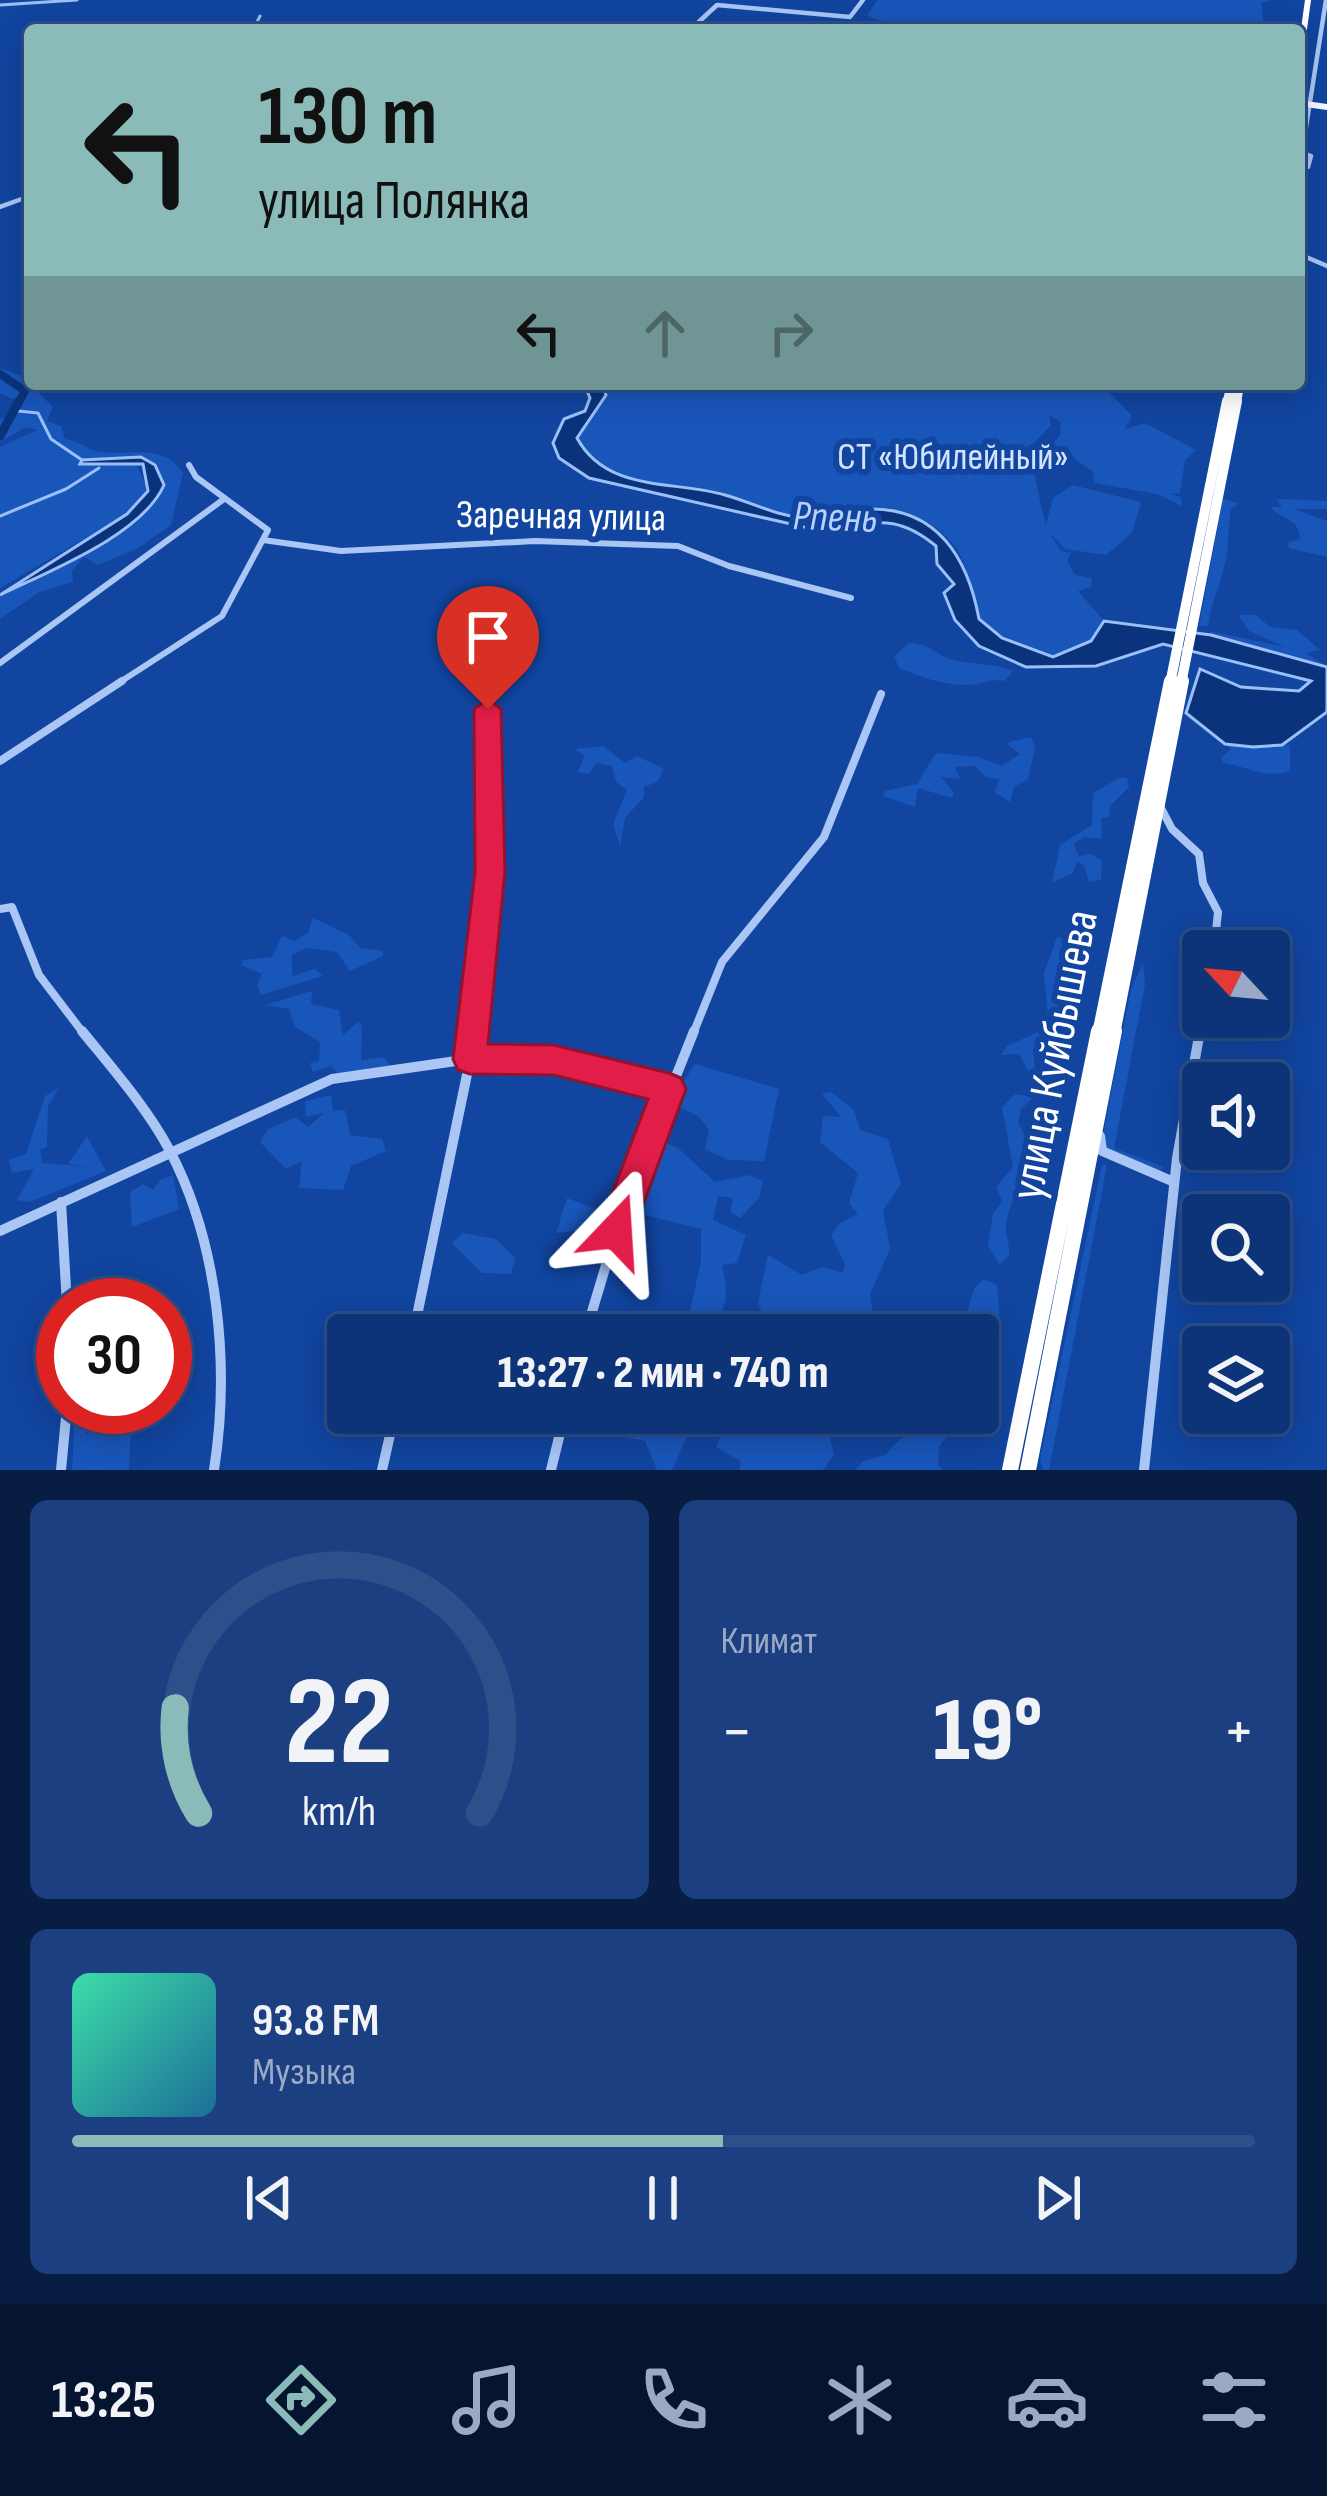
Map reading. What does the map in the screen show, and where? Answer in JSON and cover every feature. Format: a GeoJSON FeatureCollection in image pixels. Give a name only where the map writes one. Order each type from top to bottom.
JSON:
{"type":"FeatureCollection","features":[{"type":"Feature","properties":{"kind":"highway"},"geometry":{"type":"LineString","coordinates":[[1179,655],[1235,390]]}},
{"type":"Feature","properties":{"kind":"highway","name":"улица Куйбышева"},"geometry":{"type":"LineString","coordinates":[[1028,1470],[1161,782],[1179,655]]}},
{"type":"Feature","properties":{"kind":"highway","name":"улица Куйбышева"},"geometry":{"type":"LineString","coordinates":[[1010,1470],[1179,655]]}},
{"type":"Feature","properties":{"kind":"street"},"geometry":{"type":"LineString","coordinates":[[696,24],[717,4],[850,17],[863,0]]}},
{"type":"Feature","properties":{"kind":"street"},"geometry":{"type":"LineString","coordinates":[[1305,99],[1326,0]]}},
{"type":"Feature","properties":{"kind":"street"},"geometry":{"type":"LineString","coordinates":[[0,761],[222,616],[263,540],[265,524],[224,499],[189,465]]}},
{"type":"Feature","properties":{"kind":"street"},"geometry":{"type":"LineString","coordinates":[[0,663],[224,499]]}},
{"type":"Feature","properties":{"kind":"street","name":"Заречная улица"},"geometry":{"type":"LineString","coordinates":[[263,540],[340,551],[535,541],[678,546],[729,566],[851,598]]}},
{"type":"Feature","properties":{"kind":"street"},"geometry":{"type":"LineString","coordinates":[[590,1314],[622,1212],[722,962],[824,837],[881,694]]}},
{"type":"Feature","properties":{"kind":"street"},"geometry":{"type":"LineString","coordinates":[[417,1314],[470,1059],[491,857],[488,709]]}},
{"type":"Feature","properties":{"kind":"street"},"geometry":{"type":"LineString","coordinates":[[1161,782],[1163,818],[1199,854],[1203,883],[1218,912],[1216,930]]}},
{"type":"Feature","properties":{"kind":"street"},"geometry":{"type":"LineString","coordinates":[[0,909],[12,907],[16,928],[45,989],[170,1151],[194,1214],[215,1334],[221,1422],[214,1470]]}},
{"type":"Feature","properties":{"kind":"street"},"geometry":{"type":"LineString","coordinates":[[1144,1470],[1174,1182],[1199,1038]]}},
{"type":"Feature","properties":{"kind":"street"},"geometry":{"type":"LineString","coordinates":[[0,1231],[332,1079],[470,1059],[554,1060],[669,1089]]}},
{"type":"Feature","properties":{"kind":"street"},"geometry":{"type":"LineString","coordinates":[[1099,1101],[1102,1151],[1112,1160],[1174,1182]]}},
{"type":"Feature","properties":{"kind":"street"},"geometry":{"type":"LineString","coordinates":[[1081,1201],[1099,1162],[1112,1160]]}},
{"type":"Feature","properties":{"kind":"street"},"geometry":{"type":"LineString","coordinates":[[61,1202],[65,1278]]}},
{"type":"Feature","properties":{"kind":"street"},"geometry":{"type":"LineString","coordinates":[[61,1470],[64,1434]]}},
{"type":"Feature","properties":{"kind":"street"},"geometry":{"type":"LineString","coordinates":[[382,1470],[390,1434]]}},
{"type":"Feature","properties":{"kind":"street"},"geometry":{"type":"LineString","coordinates":[[551,1470],[560,1434]]}},
{"type":"Feature","properties":{"kind":"green space"},"geometry":{"type":"Polygon","coordinates":[[[878,0],[1272,0],[1261,3],[1264,24],[894,24],[867,15],[878,0]]]}},
{"type":"Feature","properties":{"kind":"green space"},"geometry":{"type":"Polygon","coordinates":[[[0,368],[22,376],[24,390],[36,390],[53,407],[47,421],[61,426],[65,439],[101,452],[156,454],[183,473],[171,525],[138,548],[98,565],[84,557],[72,571],[73,582],[39,592],[0,619],[0,595],[115,535],[153,503],[164,485],[155,465],[128,461],[136,464],[149,491],[127,514],[0,588],[0,447],[37,430],[26,427],[0,442],[0,419],[18,411],[21,403],[0,393],[0,368]]]}},
{"type":"Feature","properties":{"kind":"green space","name":"СТ «Юбилейный»"},"geometry":{"type":"Polygon","coordinates":[[[604,390],[1107,390],[1132,416],[1125,429],[1145,423],[1196,450],[1185,460],[1180,493],[1170,494],[1181,497],[1182,506],[1157,494],[1094,483],[1093,472],[1068,454],[1048,449],[1060,435],[1061,422],[1049,415],[1051,425],[1031,446],[1046,525],[1053,498],[1073,485],[1141,502],[1132,533],[1106,555],[1065,549],[1049,532],[1061,551],[1071,553],[1067,561],[1075,575],[1092,578],[1091,587],[1078,591],[1104,621],[1091,641],[1053,657],[984,628],[959,553],[935,527],[917,518],[880,512],[793,515],[727,495],[639,481],[604,467],[577,438],[606,395],[604,390]]]}},
{"type":"Feature","properties":{"kind":"green space"},"geometry":{"type":"Polygon","coordinates":[[[1223,499],[1239,503],[1231,509],[1226,558],[1208,626],[1199,626],[1223,499]]]}},
{"type":"Feature","properties":{"kind":"green space"},"geometry":{"type":"Polygon","coordinates":[[[1277,500],[1327,501],[1327,509],[1294,509],[1327,521],[1327,557],[1289,548],[1288,542],[1300,539],[1297,527],[1270,507],[1282,507],[1277,500]]]}},
{"type":"Feature","properties":{"kind":"green space"},"geometry":{"type":"Polygon","coordinates":[[[1238,615],[1256,615],[1270,627],[1297,630],[1320,650],[1306,653],[1327,667],[1211,635],[1209,631],[1285,647],[1249,631],[1238,615]]]}},
{"type":"Feature","properties":{"kind":"green space"},"geometry":{"type":"Polygon","coordinates":[[[909,643],[954,660],[1013,671],[1004,681],[972,685],[932,680],[899,668],[894,656],[909,643]]]}},
{"type":"Feature","properties":{"kind":"green space"},"geometry":{"type":"Polygon","coordinates":[[[1031,737],[1035,747],[1028,779],[1014,787],[1010,802],[994,792],[1000,779],[986,777],[975,766],[955,767],[960,779],[941,777],[954,793],[952,798],[918,788],[915,807],[883,796],[885,791],[917,784],[936,753],[978,757],[1002,766],[1020,754],[1006,743],[1031,737]]]}},
{"type":"Feature","properties":{"kind":"green space"},"geometry":{"type":"Polygon","coordinates":[[[1225,744],[1290,745],[1290,771],[1263,773],[1223,763],[1221,757],[1231,749],[1225,744]]]}},
{"type":"Feature","properties":{"kind":"green space"},"geometry":{"type":"Polygon","coordinates":[[[603,746],[625,763],[637,756],[664,769],[657,782],[644,787],[644,797],[625,818],[620,847],[613,824],[627,790],[616,782],[612,766],[596,763],[589,774],[578,772],[584,756],[575,749],[603,746]]]}},
{"type":"Feature","properties":{"kind":"green space"},"geometry":{"type":"Polygon","coordinates":[[[1127,778],[1129,787],[1111,805],[1109,817],[1101,818],[1102,839],[1084,837],[1073,844],[1079,856],[1091,854],[1102,861],[1101,880],[1089,882],[1084,865],[1077,862],[1073,873],[1052,883],[1060,845],[1092,825],[1093,793],[1127,778]]]}},
{"type":"Feature","properties":{"kind":"green space"},"geometry":{"type":"Polygon","coordinates":[[[313,918],[349,935],[360,948],[383,951],[383,956],[350,971],[337,952],[306,948],[292,955],[292,976],[315,969],[323,976],[261,995],[257,985],[262,974],[241,965],[243,960],[272,957],[282,936],[294,941],[308,933],[313,918]]]}},
{"type":"Feature","properties":{"kind":"green space"},"geometry":{"type":"Polygon","coordinates":[[[1057,937],[1072,940],[1074,946],[1063,954],[1063,974],[1077,982],[1063,987],[1068,996],[1060,1004],[1059,1030],[1033,1049],[1035,1069],[1029,1072],[1019,1054],[1001,1055],[1007,1046],[1049,1027],[1044,973],[1057,937]]]}},
{"type":"Feature","properties":{"kind":"green space"},"geometry":{"type":"Polygon","coordinates":[[[1143,963],[1145,984],[1114,1148],[1163,1167],[1160,1173],[1107,1152],[1102,1141],[1131,989],[1143,963]]]}},
{"type":"Feature","properties":{"kind":"green space"},"geometry":{"type":"Polygon","coordinates":[[[312,991],[311,1004],[339,1010],[343,1035],[358,1022],[362,1026],[361,1060],[384,1057],[390,1066],[337,1073],[331,1066],[313,1072],[310,1063],[319,1061],[320,1042],[295,1027],[289,1009],[265,1005],[312,991]]]}},
{"type":"Feature","properties":{"kind":"green space"},"geometry":{"type":"Polygon","coordinates":[[[695,1064],[779,1089],[764,1161],[728,1160],[705,1149],[709,1130],[699,1117],[670,1102],[695,1064]]]}},
{"type":"Feature","properties":{"kind":"green space"},"geometry":{"type":"Polygon","coordinates":[[[59,1088],[48,1106],[42,1163],[90,1167],[68,1164],[87,1136],[106,1171],[30,1202],[17,1200],[34,1169],[12,1173],[9,1160],[26,1154],[45,1096],[59,1088]]]}},
{"type":"Feature","properties":{"kind":"green space"},"geometry":{"type":"Polygon","coordinates":[[[831,1092],[854,1110],[860,1130],[888,1139],[901,1184],[883,1210],[890,1249],[870,1294],[873,1314],[763,1314],[758,1303],[768,1255],[802,1275],[822,1267],[843,1273],[845,1264],[831,1235],[840,1223],[858,1214],[849,1203],[858,1173],[820,1142],[823,1116],[841,1117],[822,1094],[831,1092]]]}},
{"type":"Feature","properties":{"kind":"green space"},"geometry":{"type":"Polygon","coordinates":[[[1015,1094],[1034,1097],[1021,1109],[1018,1123],[1030,1153],[1029,1165],[1009,1210],[1009,1255],[1000,1265],[988,1246],[993,1214],[1002,1201],[996,1187],[1013,1167],[1002,1107],[1015,1094]]]}},
{"type":"Feature","properties":{"kind":"green space"},"geometry":{"type":"Polygon","coordinates":[[[331,1095],[333,1111],[345,1110],[350,1135],[382,1139],[386,1151],[351,1166],[343,1190],[299,1188],[302,1161],[286,1169],[260,1142],[267,1130],[295,1117],[308,1127],[324,1113],[306,1117],[305,1101],[331,1095]]]}},
{"type":"Feature","properties":{"kind":"green space"},"geometry":{"type":"Polygon","coordinates":[[[656,1139],[678,1148],[715,1182],[749,1175],[763,1181],[759,1198],[740,1218],[730,1212],[733,1198],[718,1196],[713,1220],[746,1235],[737,1263],[722,1265],[725,1299],[721,1314],[690,1314],[701,1261],[701,1229],[645,1215],[627,1216],[656,1139]]]}},
{"type":"Feature","properties":{"kind":"green space"},"geometry":{"type":"Polygon","coordinates":[[[1102,1165],[1107,1165],[1049,1470],[1043,1470],[1040,1460],[1102,1165]]]}},
{"type":"Feature","properties":{"kind":"green space"},"geometry":{"type":"Polygon","coordinates":[[[173,1175],[179,1209],[132,1227],[130,1192],[143,1184],[153,1190],[160,1180],[173,1175]]]}},
{"type":"Feature","properties":{"kind":"green space"},"geometry":{"type":"Polygon","coordinates":[[[567,1198],[609,1214],[594,1251],[577,1231],[556,1233],[567,1198]]]}},
{"type":"Feature","properties":{"kind":"green space"},"geometry":{"type":"Polygon","coordinates":[[[462,1233],[496,1239],[515,1258],[511,1274],[482,1273],[452,1243],[462,1233]]]}},
{"type":"Feature","properties":{"kind":"green space"},"geometry":{"type":"Polygon","coordinates":[[[984,1279],[997,1285],[1000,1325],[999,1314],[967,1314],[974,1288],[984,1279]]]}},
{"type":"Feature","properties":{"kind":"green space"},"geometry":{"type":"Polygon","coordinates":[[[74,1434],[131,1434],[129,1470],[72,1470],[74,1434]]]}},
{"type":"Feature","properties":{"kind":"green space"},"geometry":{"type":"Polygon","coordinates":[[[688,1434],[672,1470],[657,1470],[645,1441],[625,1437],[688,1434]]]}},
{"type":"Feature","properties":{"kind":"green space"},"geometry":{"type":"Polygon","coordinates":[[[721,1434],[830,1434],[834,1455],[823,1470],[739,1470],[741,1461],[716,1447],[721,1434]]]}},
{"type":"Feature","properties":{"kind":"green space"},"geometry":{"type":"Polygon","coordinates":[[[910,1434],[948,1434],[939,1447],[938,1466],[943,1470],[855,1470],[863,1461],[886,1455],[910,1434]]]}},
{"type":"Feature","properties":{"kind":"water"},"geometry":{"type":"Polygon","coordinates":[[[587,390],[604,390],[606,395],[577,438],[590,456],[624,476],[705,490],[802,518],[868,509],[913,517],[931,527],[958,557],[979,619],[1002,638],[1053,657],[1091,641],[1104,621],[1211,635],[1327,667],[1327,712],[1282,745],[1225,744],[1186,713],[1200,669],[1241,687],[1299,691],[1311,681],[1163,644],[1096,666],[1026,667],[979,646],[955,620],[944,593],[954,584],[937,564],[936,546],[904,527],[876,523],[813,529],[589,478],[559,458],[553,443],[564,419],[585,411],[590,398],[587,390]]]}},
{"type":"Feature","properties":{"kind":"water"},"geometry":{"type":"Polygon","coordinates":[[[141,457],[155,465],[164,485],[136,520],[92,550],[0,595],[127,514],[148,491],[143,464],[80,464],[82,460],[141,457]]]}},
{"type":"Feature","properties":{"kind":"waterway"},"geometry":{"type":"LineString","coordinates":[[0,5],[77,0]]}},
{"type":"Feature","properties":{"kind":"waterway"},"geometry":{"type":"LineString","coordinates":[[256,24],[260,16]]}},
{"type":"Feature","properties":{"kind":"waterway","name":"Рпень"},"geometry":{"type":"LineString","coordinates":[[0,374],[25,391],[18,404]]}},
{"type":"Feature","properties":{"kind":"waterway","name":"Рпень"},"geometry":{"type":"LineString","coordinates":[[0,436],[19,401]]}},
{"type":"Feature","properties":{"kind":"waterway"},"geometry":{"type":"LineString","coordinates":[[18,411],[38,413],[51,439],[82,460]]}},
{"type":"Feature","properties":{"kind":"waterway"},"geometry":{"type":"LineString","coordinates":[[0,516],[66,489],[99,468]]}},
{"type":"Feature","properties":{"kind":"route"},"geometry":{"type":"LineString","coordinates":[[488,709],[493,752],[490,872],[470,1059],[554,1060],[669,1089],[616,1231]]}}]}
